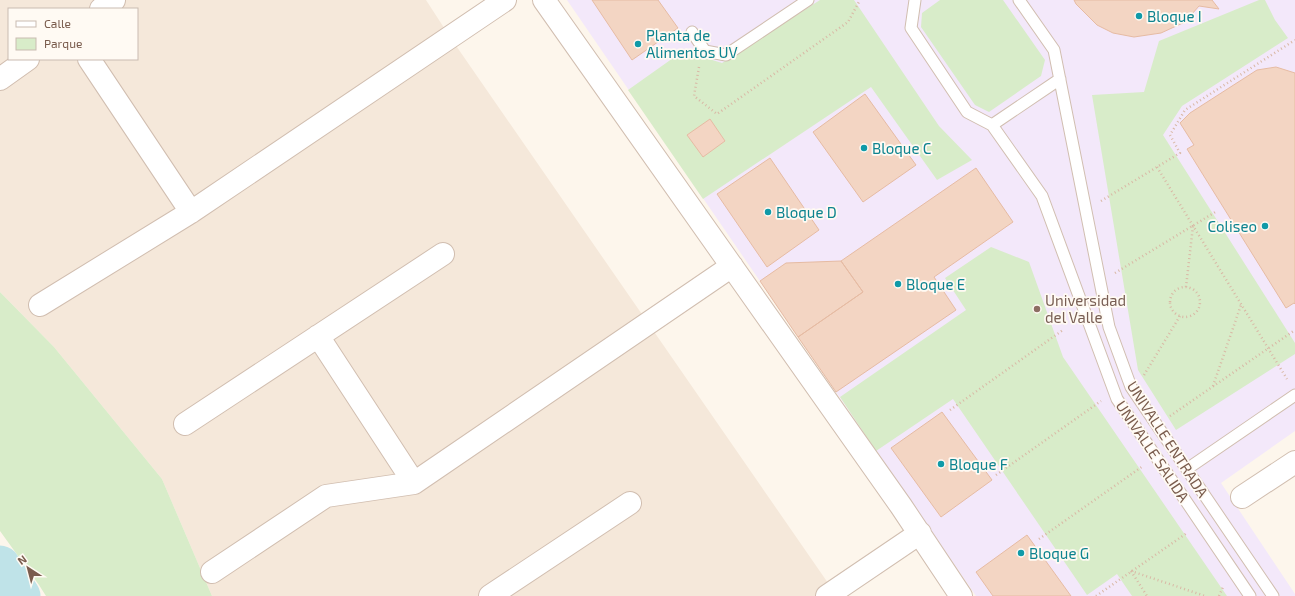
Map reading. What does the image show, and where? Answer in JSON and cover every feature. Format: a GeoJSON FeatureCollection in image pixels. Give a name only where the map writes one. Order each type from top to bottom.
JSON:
{"type":"FeatureCollection","features":[{"type":"Feature","properties":{"kind":"street"},"geometry":{"type":"LineString","coordinates":[[102,8],[114,0]]}},
{"type":"Feature","properties":{"kind":"street"},"geometry":{"type":"LineString","coordinates":[[40,305],[191,212],[505,0]]}},
{"type":"Feature","properties":{"kind":"street"},"geometry":{"type":"LineString","coordinates":[[544,0],[920,534],[961,596]]}},
{"type":"Feature","properties":{"kind":"street"},"geometry":{"type":"LineString","coordinates":[[0,79],[27,60]]}},
{"type":"Feature","properties":{"kind":"street"},"geometry":{"type":"LineString","coordinates":[[90,60],[191,212]]}},
{"type":"Feature","properties":{"kind":"street"},"geometry":{"type":"LineString","coordinates":[[185,424],[443,254]]}},
{"type":"Feature","properties":{"kind":"street"},"geometry":{"type":"LineString","coordinates":[[212,572],[326,496],[414,483],[732,266]]}},
{"type":"Feature","properties":{"kind":"street"},"geometry":{"type":"LineString","coordinates":[[318,336],[414,483]]}},
{"type":"Feature","properties":{"kind":"street"},"geometry":{"type":"LineString","coordinates":[[1242,497],[1295,462]]}},
{"type":"Feature","properties":{"kind":"street"},"geometry":{"type":"LineString","coordinates":[[497,594],[630,503]]}},
{"type":"Feature","properties":{"kind":"street"},"geometry":{"type":"LineString","coordinates":[[827,596],[920,534]]}},
{"type":"Feature","properties":{"kind":"lane"},"geometry":{"type":"LineString","coordinates":[[692,32],[705,51],[726,55],[808,0]]}},
{"type":"Feature","properties":{"kind":"lane"},"geometry":{"type":"LineString","coordinates":[[915,0],[911,28],[967,112],[992,125],[1060,79]]}},
{"type":"Feature","properties":{"kind":"lane","name":"UNIVALLE ENTRADA"},"geometry":{"type":"LineString","coordinates":[[1019,0],[1054,50],[1109,327],[1131,387],[1273,596]]}},
{"type":"Feature","properties":{"kind":"lane","name":"UNIVALLE SALIDA"},"geometry":{"type":"LineString","coordinates":[[992,125],[1042,196],[1117,399],[1250,596]]}},
{"type":"Feature","properties":{"kind":"lane"},"geometry":{"type":"LineString","coordinates":[[1187,469],[1295,395]]}},
{"type":"Feature","properties":{"kind":"path"},"geometry":{"type":"LineString","coordinates":[[702,47],[694,96],[718,114],[848,22],[860,0]]}},
{"type":"Feature","properties":{"kind":"path"},"geometry":{"type":"LineString","coordinates":[[1086,210],[1180,153],[1170,135],[1185,110],[1295,40]]}},
{"type":"Feature","properties":{"kind":"path"},"geometry":{"type":"LineString","coordinates":[[1157,167],[1287,379]]}},
{"type":"Feature","properties":{"kind":"path"},"geometry":{"type":"LineString","coordinates":[[1100,282],[1217,212]]}},
{"type":"Feature","properties":{"kind":"path"},"geometry":{"type":"LineString","coordinates":[[1186,287],[1193,226]]}},
{"type":"Feature","properties":{"kind":"path"},"geometry":{"type":"LineString","coordinates":[[1181,287],[1186,287],[1194,290],[1197,294],[1199,304],[1195,312],[1185,316],[1180,316],[1172,310],[1170,301],[1174,292],[1181,287]]}},
{"type":"Feature","properties":{"kind":"path"},"geometry":{"type":"LineString","coordinates":[[1214,386],[1242,305]]}},
{"type":"Feature","properties":{"kind":"path"},"geometry":{"type":"LineString","coordinates":[[1134,391],[1180,316]]}},
{"type":"Feature","properties":{"kind":"path"},"geometry":{"type":"LineString","coordinates":[[950,410],[1063,330]]}},
{"type":"Feature","properties":{"kind":"path"},"geometry":{"type":"LineString","coordinates":[[1157,424],[1295,330]]}},
{"type":"Feature","properties":{"kind":"path"},"geometry":{"type":"LineString","coordinates":[[996,475],[1114,391]]}},
{"type":"Feature","properties":{"kind":"path"},"geometry":{"type":"LineString","coordinates":[[1038,539],[1156,457]]}},
{"type":"Feature","properties":{"kind":"path"},"geometry":{"type":"LineString","coordinates":[[1096,596],[1201,523]]}},
{"type":"Feature","properties":{"kind":"path"},"geometry":{"type":"LineString","coordinates":[[1131,571],[1146,596]]}},
{"type":"Feature","properties":{"kind":"path"},"geometry":{"type":"LineString","coordinates":[[1131,571],[1205,596]]}},
{"type":"Feature","properties":{"kind":"shaded area"},"geometry":{"type":"Polygon","coordinates":[[[0,0],[426,0],[450,37],[837,596],[212,596],[162,479],[54,347],[0,292],[0,0]]]}},
{"type":"Feature","properties":{"kind":"shaded area","name":"Universidad del Valle"},"geometry":{"type":"Polygon","coordinates":[[[567,0],[1295,0],[1295,431],[1221,483],[1295,596],[976,596],[567,0]]]}},
{"type":"Feature","properties":{"kind":"green space"},"geometry":{"type":"Polygon","coordinates":[[[820,0],[854,0],[939,126],[972,160],[937,180],[871,87],[703,199],[628,90],[683,51],[722,63],[820,0]]]}},
{"type":"Feature","properties":{"kind":"green space"},"geometry":{"type":"Polygon","coordinates":[[[940,0],[1003,0],[1045,60],[1041,76],[989,112],[975,105],[921,27],[922,13],[940,0]]]}},
{"type":"Feature","properties":{"kind":"green space"},"geometry":{"type":"Polygon","coordinates":[[[1259,0],[1265,0],[1275,20],[1288,38],[1182,106],[1163,135],[1295,343],[1295,354],[1176,430],[1138,370],[1092,95],[1144,92],[1159,41],[1259,0]]]}},
{"type":"Feature","properties":{"kind":"green space"},"geometry":{"type":"Polygon","coordinates":[[[991,247],[1029,262],[1063,357],[1227,596],[1132,596],[1117,574],[1087,595],[953,399],[876,451],[840,397],[966,310],[945,278],[991,247]]]}},
{"type":"Feature","properties":{"kind":"green space"},"geometry":{"type":"Polygon","coordinates":[[[0,292],[54,347],[162,479],[212,596],[46,596],[0,531],[0,292]]]}},
{"type":"Feature","properties":{"kind":"building","name":"Planta de Alimentos UV"},"geometry":{"type":"Polygon","coordinates":[[[592,0],[658,0],[678,28],[632,60],[592,0]]]}},
{"type":"Feature","properties":{"kind":"building","name":"Bloque I"},"geometry":{"type":"Polygon","coordinates":[[[1074,0],[1212,0],[1219,9],[1199,6],[1185,22],[1161,33],[1134,37],[1113,33],[1097,25],[1076,4],[1074,0]]]}},
{"type":"Feature","properties":{"kind":"building","name":"Coliseo"},"geometry":{"type":"Polygon","coordinates":[[[1276,67],[1295,73],[1295,304],[1294,303],[1286,308],[1187,149],[1194,145],[1180,123],[1190,113],[1257,70],[1276,67]]]}},
{"type":"Feature","properties":{"kind":"building","name":"Bloque C"},"geometry":{"type":"Polygon","coordinates":[[[865,94],[916,165],[863,202],[813,132],[865,94]]]}},
{"type":"Feature","properties":{"kind":"building"},"geometry":{"type":"Polygon","coordinates":[[[710,119],[725,141],[703,157],[687,135],[710,119]]]}},
{"type":"Feature","properties":{"kind":"building","name":"Bloque D"},"geometry":{"type":"Polygon","coordinates":[[[770,158],[819,230],[767,267],[717,194],[770,158]]]}},
{"type":"Feature","properties":{"kind":"building","name":"Bloque E"},"geometry":{"type":"Polygon","coordinates":[[[976,168],[1013,222],[934,277],[956,310],[836,392],[798,337],[863,292],[841,261],[976,168]]]}},
{"type":"Feature","properties":{"kind":"building"},"geometry":{"type":"Polygon","coordinates":[[[841,261],[863,292],[798,337],[760,281],[786,263],[841,261]]]}},
{"type":"Feature","properties":{"kind":"building","name":"Bloque F"},"geometry":{"type":"Polygon","coordinates":[[[942,412],[992,480],[941,517],[891,448],[942,412]]]}},
{"type":"Feature","properties":{"kind":"building","name":"Bloque G"},"geometry":{"type":"Polygon","coordinates":[[[1027,535],[1071,596],[993,596],[976,572],[1027,535]]]}},
{"type":"Feature","properties":{"kind":"waterway"},"geometry":{"type":"LineString","coordinates":[[0,566],[20,596]]}},
{"type":"Feature","properties":{"kind":"place","name":"Bloque I"},"geometry":{"type":"Point","coordinates":[1139,16]}},
{"type":"Feature","properties":{"kind":"place","name":"Planta de Alimentos UV"},"geometry":{"type":"Point","coordinates":[638,44]}},
{"type":"Feature","properties":{"kind":"place","name":"Bloque C"},"geometry":{"type":"Point","coordinates":[864,148]}},
{"type":"Feature","properties":{"kind":"place","name":"Bloque D"},"geometry":{"type":"Point","coordinates":[768,212]}},
{"type":"Feature","properties":{"kind":"place","name":"Coliseo"},"geometry":{"type":"Point","coordinates":[1265,226]}},
{"type":"Feature","properties":{"kind":"place","name":"Bloque E"},"geometry":{"type":"Point","coordinates":[898,284]}},
{"type":"Feature","properties":{"kind":"place","name":"Universidad del Valle"},"geometry":{"type":"Point","coordinates":[1037,309]}},
{"type":"Feature","properties":{"kind":"place","name":"Bloque F"},"geometry":{"type":"Point","coordinates":[941,464]}},
{"type":"Feature","properties":{"kind":"place","name":"Bloque G"},"geometry":{"type":"Point","coordinates":[1021,553]}}]}
